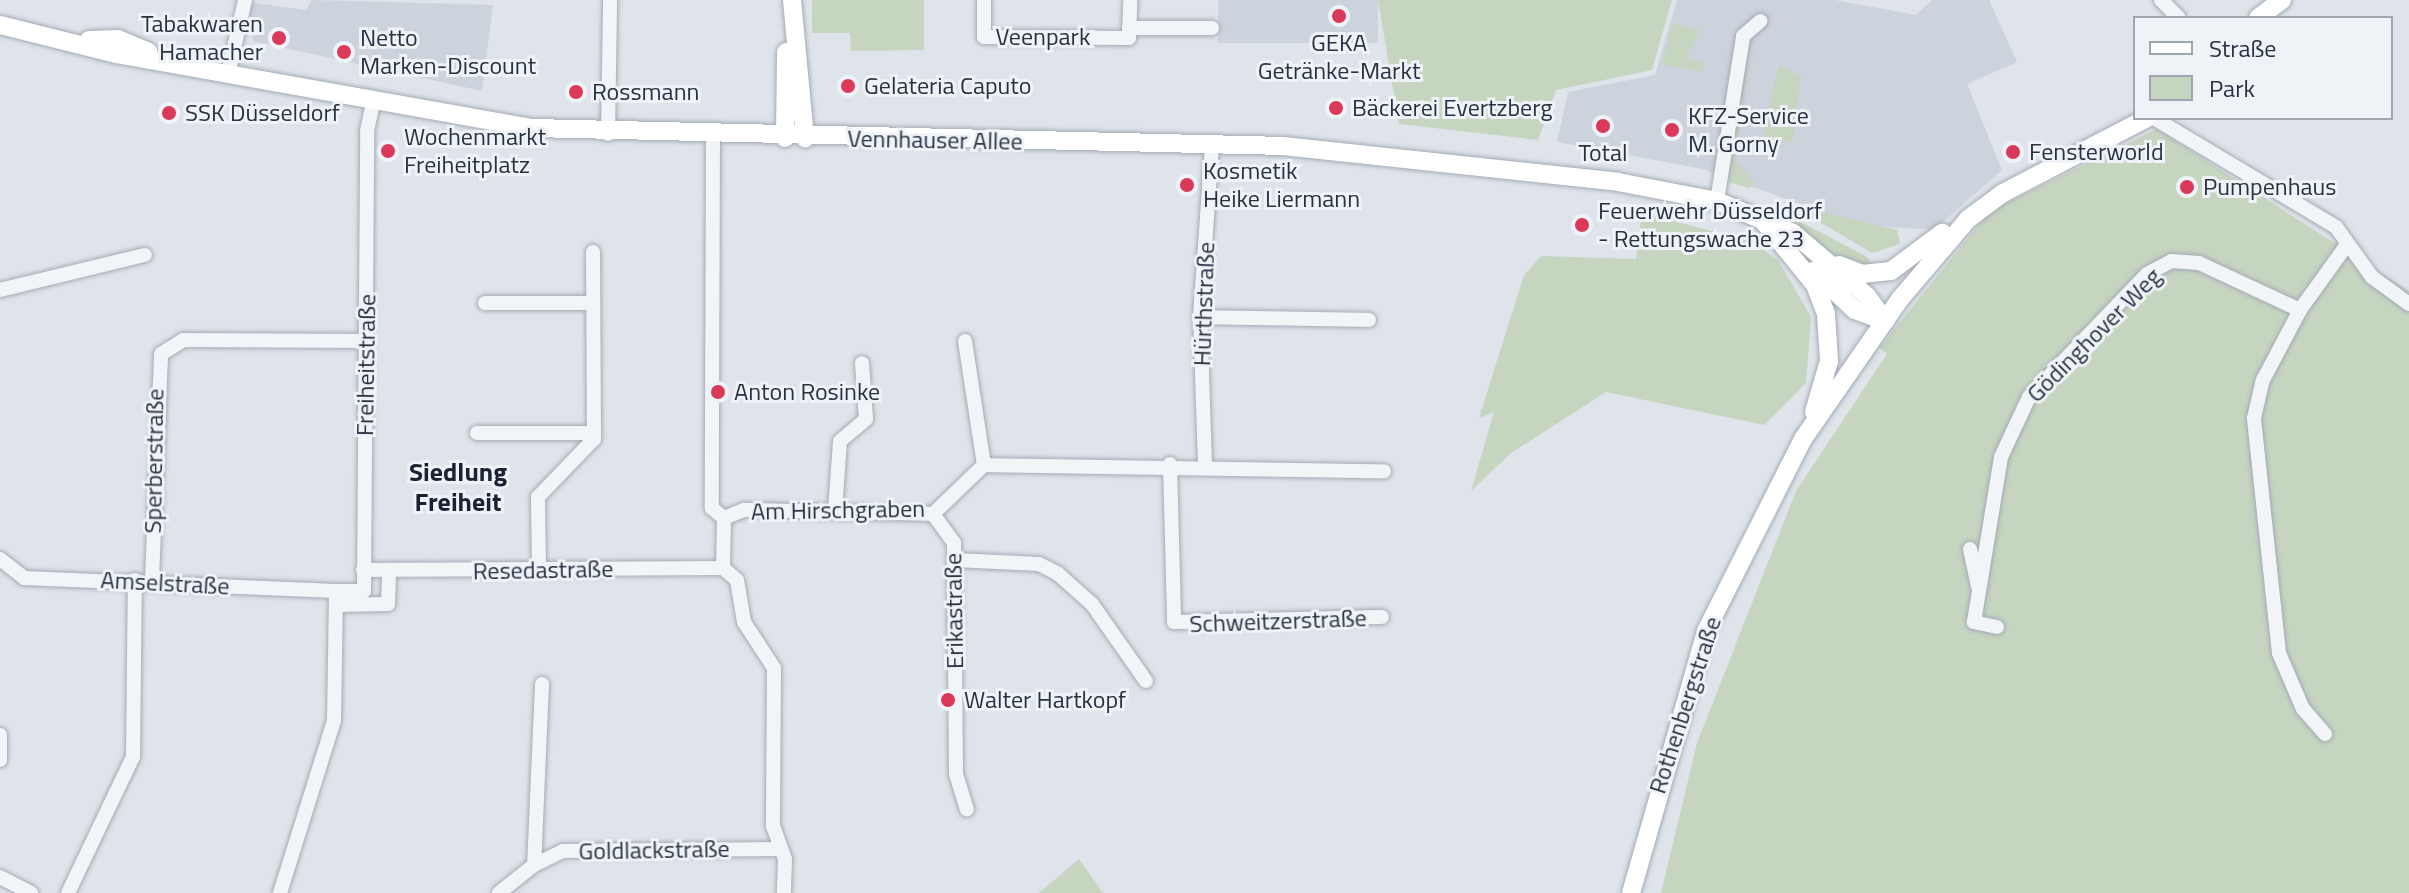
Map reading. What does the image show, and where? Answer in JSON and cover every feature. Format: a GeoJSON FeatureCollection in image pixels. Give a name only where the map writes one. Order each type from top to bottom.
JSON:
{"type":"FeatureCollection","features":[{"type":"Feature","properties":{"kind":"main road"},"geometry":{"type":"LineString","coordinates":[[785,138],[792,0]]}},
{"type":"Feature","properties":{"kind":"main road"},"geometry":{"type":"LineString","coordinates":[[2261,16],[2282,0]]}},
{"type":"Feature","properties":{"kind":"main road","name":"Vennhauser Allee"},"geometry":{"type":"LineString","coordinates":[[0,25],[78,40],[116,54],[157,56],[374,99],[608,134],[1212,144],[1481,162],[1717,201],[1764,222],[1822,257],[1885,321]]}},
{"type":"Feature","properties":{"kind":"main road"},"geometry":{"type":"LineString","coordinates":[[792,31],[805,138]]}},
{"type":"Feature","properties":{"kind":"main road"},"geometry":{"type":"LineString","coordinates":[[1822,257],[1879,274],[1957,230],[2003,193],[2143,120]]}},
{"type":"Feature","properties":{"kind":"main road","name":"Vennhauser Allee"},"geometry":{"type":"LineString","coordinates":[[1764,222],[1855,310],[1885,321]]}},
{"type":"Feature","properties":{"kind":"main road","name":"Vennhauser Allee"},"geometry":{"type":"LineString","coordinates":[[1764,222],[1815,285],[1830,337]]}},
{"type":"Feature","properties":{"kind":"main road","name":"Rothenbergstraße"},"geometry":{"type":"LineString","coordinates":[[1803,439],[1885,321],[1957,230]]}},
{"type":"Feature","properties":{"kind":"main road","name":"Rothenbergstraße"},"geometry":{"type":"LineString","coordinates":[[1631,893],[1706,631],[1803,439],[1826,375],[1830,337]]}},
{"type":"Feature","properties":{"kind":"street"},"geometry":{"type":"LineString","coordinates":[[229,70],[245,0]]}},
{"type":"Feature","properties":{"kind":"street"},"geometry":{"type":"LineString","coordinates":[[608,134],[610,0]]}},
{"type":"Feature","properties":{"kind":"street","name":"Veenpark"},"geometry":{"type":"LineString","coordinates":[[984,0],[984,37],[1129,38],[1129,28],[1212,28]]}},
{"type":"Feature","properties":{"kind":"street"},"geometry":{"type":"LineString","coordinates":[[1129,28],[1130,0]]}},
{"type":"Feature","properties":{"kind":"street"},"geometry":{"type":"LineString","coordinates":[[2161,0],[2177,16]]}},
{"type":"Feature","properties":{"kind":"street"},"geometry":{"type":"LineString","coordinates":[[1717,201],[1743,36],[1760,21]]}},
{"type":"Feature","properties":{"kind":"street","name":"Freiheitstraße"},"geometry":{"type":"LineString","coordinates":[[363,570],[367,131],[374,99]]}},
{"type":"Feature","properties":{"kind":"street"},"geometry":{"type":"LineString","coordinates":[[2157,120],[2336,227],[2346,246],[2409,304]]}},
{"type":"Feature","properties":{"kind":"street"},"geometry":{"type":"LineString","coordinates":[[713,136],[712,508],[724,518],[723,568],[737,580],[744,622],[774,668],[777,849],[785,859],[784,893]]}},
{"type":"Feature","properties":{"kind":"street","name":"Hürthstraße"},"geometry":{"type":"LineString","coordinates":[[1205,464],[1200,317],[1212,144]]}},
{"type":"Feature","properties":{"kind":"street"},"geometry":{"type":"LineString","coordinates":[[2325,734],[2303,709],[2279,653],[2254,418],[2263,380],[2300,310],[2346,246]]}},
{"type":"Feature","properties":{"kind":"street"},"geometry":{"type":"LineString","coordinates":[[539,570],[538,497],[594,433],[593,252]]}},
{"type":"Feature","properties":{"kind":"street"},"geometry":{"type":"LineString","coordinates":[[0,290],[145,255]]}},
{"type":"Feature","properties":{"kind":"street","name":"Gödinghover Weg"},"geometry":{"type":"LineString","coordinates":[[1997,627],[1974,622],[2011,425],[2147,274],[2187,260],[2300,310]]}},
{"type":"Feature","properties":{"kind":"street"},"geometry":{"type":"LineString","coordinates":[[485,303],[593,303]]}},
{"type":"Feature","properties":{"kind":"street"},"geometry":{"type":"LineString","coordinates":[[1200,317],[1369,320]]}},
{"type":"Feature","properties":{"kind":"street","name":"Sperberstraße"},"geometry":{"type":"LineString","coordinates":[[152,580],[155,367],[169,347],[183,340],[367,341]]}},
{"type":"Feature","properties":{"kind":"street"},"geometry":{"type":"LineString","coordinates":[[965,341],[984,465],[1205,464],[1384,471]]}},
{"type":"Feature","properties":{"kind":"street"},"geometry":{"type":"LineString","coordinates":[[835,511],[840,441],[866,419],[862,363]]}},
{"type":"Feature","properties":{"kind":"street"},"geometry":{"type":"LineString","coordinates":[[477,433],[594,433]]}},
{"type":"Feature","properties":{"kind":"street","name":"Schweitzerstraße"},"geometry":{"type":"LineString","coordinates":[[1170,464],[1174,622],[1382,617]]}},
{"type":"Feature","properties":{"kind":"street","name":"Am Hirschgraben"},"geometry":{"type":"LineString","coordinates":[[724,518],[744,510],[933,514],[984,465]]}},
{"type":"Feature","properties":{"kind":"street","name":"Erikastraße"},"geometry":{"type":"LineString","coordinates":[[933,514],[948,528],[955,560],[956,774],[967,809]]}},
{"type":"Feature","properties":{"kind":"street","name":"Gödinghover Weg"},"geometry":{"type":"LineString","coordinates":[[1970,549],[1980,594]]}},
{"type":"Feature","properties":{"kind":"street","name":"Amselstraße"},"geometry":{"type":"LineString","coordinates":[[0,559],[24,578],[152,580],[336,598]]}},
{"type":"Feature","properties":{"kind":"street"},"geometry":{"type":"LineString","coordinates":[[955,560],[1039,564],[1057,573],[1092,604],[1146,681]]}},
{"type":"Feature","properties":{"kind":"street","name":"Resedastraße"},"geometry":{"type":"LineString","coordinates":[[363,570],[723,568]]}},
{"type":"Feature","properties":{"kind":"street"},"geometry":{"type":"LineString","coordinates":[[336,598],[364,591],[363,570]]}},
{"type":"Feature","properties":{"kind":"street"},"geometry":{"type":"LineString","coordinates":[[336,598],[388,604],[389,572]]}},
{"type":"Feature","properties":{"kind":"street"},"geometry":{"type":"LineString","coordinates":[[68,893],[133,757],[135,580]]}},
{"type":"Feature","properties":{"kind":"street"},"geometry":{"type":"LineString","coordinates":[[280,893],[334,721],[336,598]]}},
{"type":"Feature","properties":{"kind":"street"},"geometry":{"type":"LineString","coordinates":[[534,865],[542,684]]}},
{"type":"Feature","properties":{"kind":"street"},"geometry":{"type":"LineString","coordinates":[[0,735],[0,760]]}},
{"type":"Feature","properties":{"kind":"street","name":"Goldlackstraße"},"geometry":{"type":"LineString","coordinates":[[499,893],[534,865],[563,851],[777,849]]}},
{"type":"Feature","properties":{"kind":"street"},"geometry":{"type":"LineString","coordinates":[[0,877],[31,893]]}},
{"type":"Feature","properties":{"kind":"shaded area"},"geometry":{"type":"Polygon","coordinates":[[[312,0],[493,5],[482,91],[253,41],[247,2],[306,10],[312,0]]]}},
{"type":"Feature","properties":{"kind":"shaded area"},"geometry":{"type":"Polygon","coordinates":[[[1218,0],[1378,0],[1378,43],[1218,43],[1218,0]]]}},
{"type":"Feature","properties":{"kind":"shaded area"},"geometry":{"type":"Polygon","coordinates":[[[1677,0],[1835,0],[1916,15],[1932,0],[1989,0],[2017,62],[1967,84],[2002,170],[1934,230],[1859,225],[1703,169],[1557,142],[1568,92],[1655,75],[1677,0]]]}},
{"type":"Feature","properties":{"kind":"green space"},"geometry":{"type":"Polygon","coordinates":[[[812,0],[924,0],[924,50],[851,51],[850,33],[812,33],[812,0]]]}},
{"type":"Feature","properties":{"kind":"green space"},"geometry":{"type":"Polygon","coordinates":[[[1378,0],[1672,0],[1652,70],[1556,90],[1538,140],[1399,124],[1378,0]]]}},
{"type":"Feature","properties":{"kind":"green space"},"geometry":{"type":"Polygon","coordinates":[[[1673,23],[1700,30],[1686,58],[1705,64],[1702,72],[1662,64],[1673,23]]]}},
{"type":"Feature","properties":{"kind":"green space"},"geometry":{"type":"Polygon","coordinates":[[[1779,65],[1801,76],[1792,143],[1763,136],[1779,65]]]}},
{"type":"Feature","properties":{"kind":"green space"},"geometry":{"type":"Polygon","coordinates":[[[1741,68],[1748,68],[1736,161],[1754,183],[1749,188],[1729,182],[1741,68]]]}},
{"type":"Feature","properties":{"kind":"green space"},"geometry":{"type":"Polygon","coordinates":[[[2157,129],[2409,291],[2409,893],[1661,893],[1697,743],[1796,491],[1887,354],[1879,348],[1990,211],[2157,129]]]}},
{"type":"Feature","properties":{"kind":"green space"},"geometry":{"type":"Polygon","coordinates":[[[1789,204],[1897,230],[1900,244],[1872,253],[1789,204]]]}},
{"type":"Feature","properties":{"kind":"green space"},"geometry":{"type":"Polygon","coordinates":[[[1642,213],[1751,241],[1778,260],[1811,317],[1806,383],[1764,425],[1606,392],[1511,453],[1471,491],[1494,412],[1479,418],[1524,275],[1541,256],[1636,259],[1642,213]]]}},
{"type":"Feature","properties":{"kind":"green space"},"geometry":{"type":"Polygon","coordinates":[[[1785,214],[1866,256],[1875,269],[1842,263],[1785,214]]]}},
{"type":"Feature","properties":{"kind":"green space"},"geometry":{"type":"Polygon","coordinates":[[[1079,859],[1103,893],[1039,893],[1079,859]]]}},
{"type":"Feature","properties":{"kind":"place","name":"GEKA Getränke-Markt"},"geometry":{"type":"Point","coordinates":[1339,16]}},
{"type":"Feature","properties":{"kind":"place","name":"Tabakwaren Hamacher"},"geometry":{"type":"Point","coordinates":[279,38]}},
{"type":"Feature","properties":{"kind":"place","name":"Netto Marken-Discount"},"geometry":{"type":"Point","coordinates":[344,52]}},
{"type":"Feature","properties":{"kind":"place","name":"Gelateria Caputo"},"geometry":{"type":"Point","coordinates":[848,86]}},
{"type":"Feature","properties":{"kind":"place","name":"Rossmann"},"geometry":{"type":"Point","coordinates":[576,92]}},
{"type":"Feature","properties":{"kind":"place","name":"Bäckerei Evertzberg"},"geometry":{"type":"Point","coordinates":[1336,108]}},
{"type":"Feature","properties":{"kind":"place","name":"SSK Düsseldorf"},"geometry":{"type":"Point","coordinates":[169,113]}},
{"type":"Feature","properties":{"kind":"place","name":"Total"},"geometry":{"type":"Point","coordinates":[1603,126]}},
{"type":"Feature","properties":{"kind":"place","name":"KFZ-Service M. Gorny"},"geometry":{"type":"Point","coordinates":[1672,130]}},
{"type":"Feature","properties":{"kind":"place","name":"Wochenmarkt Freiheitplatz"},"geometry":{"type":"Point","coordinates":[388,151]}},
{"type":"Feature","properties":{"kind":"place","name":"Fensterworld"},"geometry":{"type":"Point","coordinates":[2013,152]}},
{"type":"Feature","properties":{"kind":"place","name":"Kosmetik Heike Liermann"},"geometry":{"type":"Point","coordinates":[1187,185]}},
{"type":"Feature","properties":{"kind":"place","name":"Pumpenhaus"},"geometry":{"type":"Point","coordinates":[2187,187]}},
{"type":"Feature","properties":{"kind":"place","name":"Feuerwehr Düsseldorf - Rettungswache 23"},"geometry":{"type":"Point","coordinates":[1582,225]}},
{"type":"Feature","properties":{"kind":"place","name":"Anton Rosinke"},"geometry":{"type":"Point","coordinates":[718,392]}},
{"type":"Feature","properties":{"kind":"place","name":"Walter Hartkopf"},"geometry":{"type":"Point","coordinates":[948,700]}},
{"type":"Feature","properties":{"kind":"district","name":"Siedlung Freiheit"},"geometry":{"type":"Point","coordinates":[458,487]}}]}
